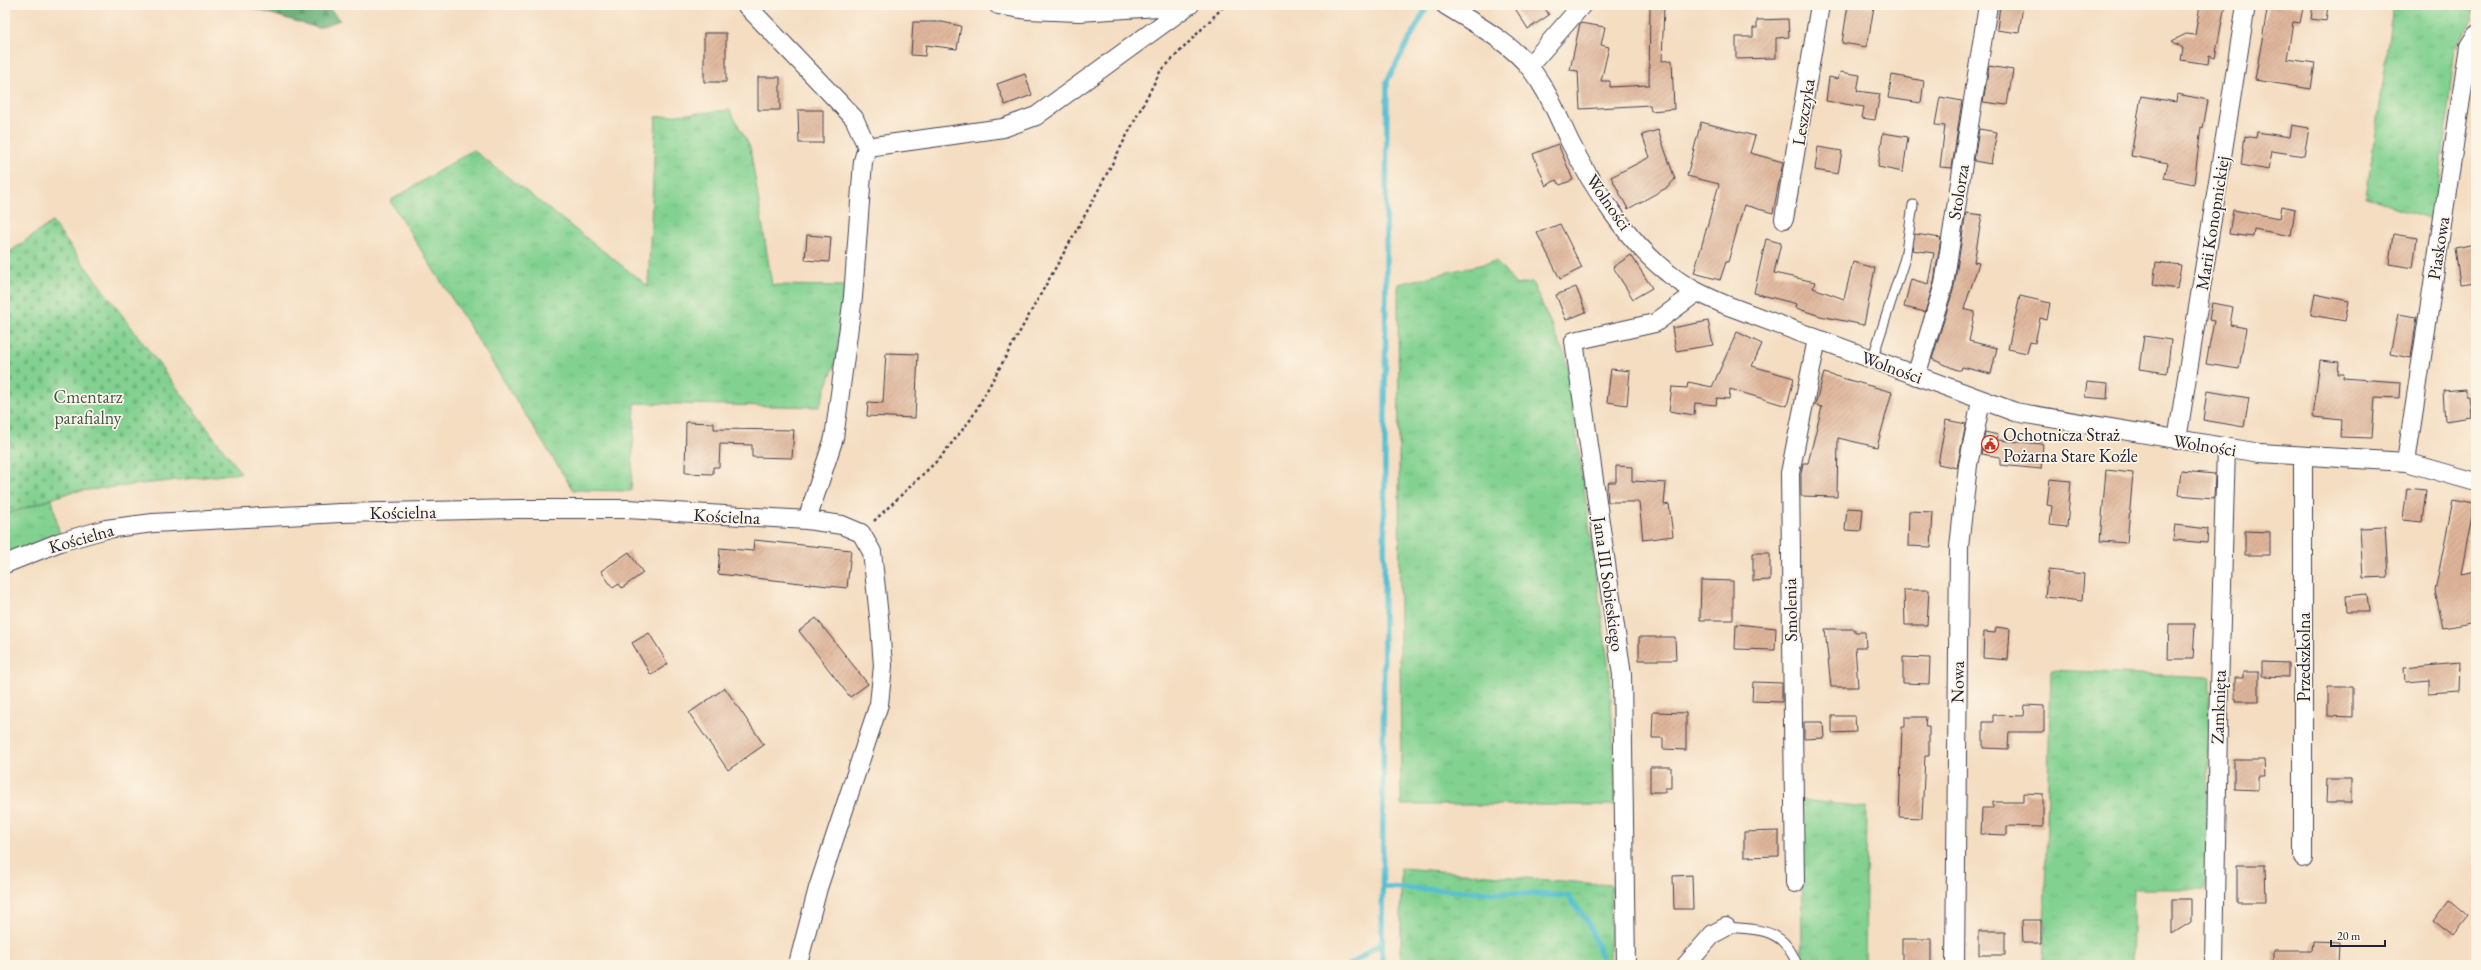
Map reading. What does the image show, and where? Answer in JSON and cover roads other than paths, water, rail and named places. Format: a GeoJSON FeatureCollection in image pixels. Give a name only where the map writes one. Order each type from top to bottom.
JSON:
{"type":"FeatureCollection","features":[{"type":"Feature","properties":{"kind":"street"},"geometry":{"type":"LineString","coordinates":[[746,5],[854,118],[867,147],[863,161],[852,298],[834,438],[807,520]]}},
{"type":"Feature","properties":{"kind":"street"},"geometry":{"type":"LineString","coordinates":[[998,5],[1027,10],[1079,12],[1189,5]]}},
{"type":"Feature","properties":{"kind":"street"},"geometry":{"type":"LineString","coordinates":[[867,147],[1003,128],[1036,116],[1189,5]]}},
{"type":"Feature","properties":{"kind":"street","name":"Wolności"},"geometry":{"type":"LineString","coordinates":[[1445,5],[1496,38],[1529,66],[1552,100],[1570,142],[1612,210],[1647,253],[1667,273],[1697,292],[1726,306],[1981,401],[2015,412],[2226,448],[2303,456],[2406,462],[2476,482]]}},
{"type":"Feature","properties":{"kind":"street"},"geometry":{"type":"LineString","coordinates":[[1529,66],[1582,5]]}},
{"type":"Feature","properties":{"kind":"street","name":"Leszczyka"},"geometry":{"type":"LineString","coordinates":[[1784,219],[1820,5]]}},
{"type":"Feature","properties":{"kind":"street","name":"Stolorza"},"geometry":{"type":"LineString","coordinates":[[1916,376],[1944,284],[1988,5]]}},
{"type":"Feature","properties":{"kind":"street","name":"Marii Konopnickiej"},"geometry":{"type":"LineString","coordinates":[[2177,440],[2246,5]]}},
{"type":"Feature","properties":{"kind":"street","name":"Piaskowa"},"geometry":{"type":"LineString","coordinates":[[2406,462],[2469,46],[2476,36]]}},
{"type":"Feature","properties":{"kind":"street","name":"Jana III Sobieskiego"},"geometry":{"type":"LineString","coordinates":[[1626,965],[1622,675],[1574,341],[1656,323],[1697,292]]}},
{"type":"Feature","properties":{"kind":"street","name":"Smolenia"},"geometry":{"type":"LineString","coordinates":[[1795,883],[1790,473],[1817,340]]}},
{"type":"Feature","properties":{"kind":"street","name":"Nowa"},"geometry":{"type":"LineString","coordinates":[[1955,965],[1958,547],[1968,465],[1981,401]]}},
{"type":"Feature","properties":{"kind":"street","name":"Zamknięta"},"geometry":{"type":"LineString","coordinates":[[2214,965],[2218,724],[2226,448]]}},
{"type":"Feature","properties":{"kind":"street","name":"Przedszkolna"},"geometry":{"type":"LineString","coordinates":[[2303,456],[2303,858]]}},
{"type":"Feature","properties":{"kind":"street","name":"Kościelna"},"geometry":{"type":"LineString","coordinates":[[5,564],[60,542],[106,529],[169,522],[340,513],[518,509],[627,510],[807,520],[842,525],[861,533],[872,552],[880,626],[883,666],[879,704],[818,888],[801,952],[800,965]]}},
{"type":"Feature","properties":{"kind":"street"},"geometry":{"type":"LineString","coordinates":[[1686,965],[1713,934],[1726,927]]}},
{"type":"Feature","properties":{"kind":"lane"},"geometry":{"type":"LineString","coordinates":[[1872,360],[1905,258],[1913,205]]}},
{"type":"Feature","properties":{"kind":"lane"},"geometry":{"type":"LineString","coordinates":[[1726,927],[1773,933],[1787,944],[1797,965]]}},
{"type":"Feature","properties":{"kind":"waterway"},"geometry":{"type":"LineString","coordinates":[[1382,965],[1387,81],[1428,5]]}},
{"type":"Feature","properties":{"kind":"waterway"},"geometry":{"type":"LineString","coordinates":[[1383,887],[1568,896],[1587,921],[1601,956]]}},
{"type":"Feature","properties":{"kind":"waterway"},"geometry":{"type":"LineString","coordinates":[[1350,965],[1383,941]]}},
{"type":"Feature","properties":{"kind":"place","name":"Ochotnicza Straż Pożarna Stare Koźle"},"geometry":{"type":"Point","coordinates":[1990,444]}},
{"type":"Feature","properties":{"kind":"park label","name":"Cmentarz parafialny"},"geometry":{"type":"Point","coordinates":[88,406]}}]}
